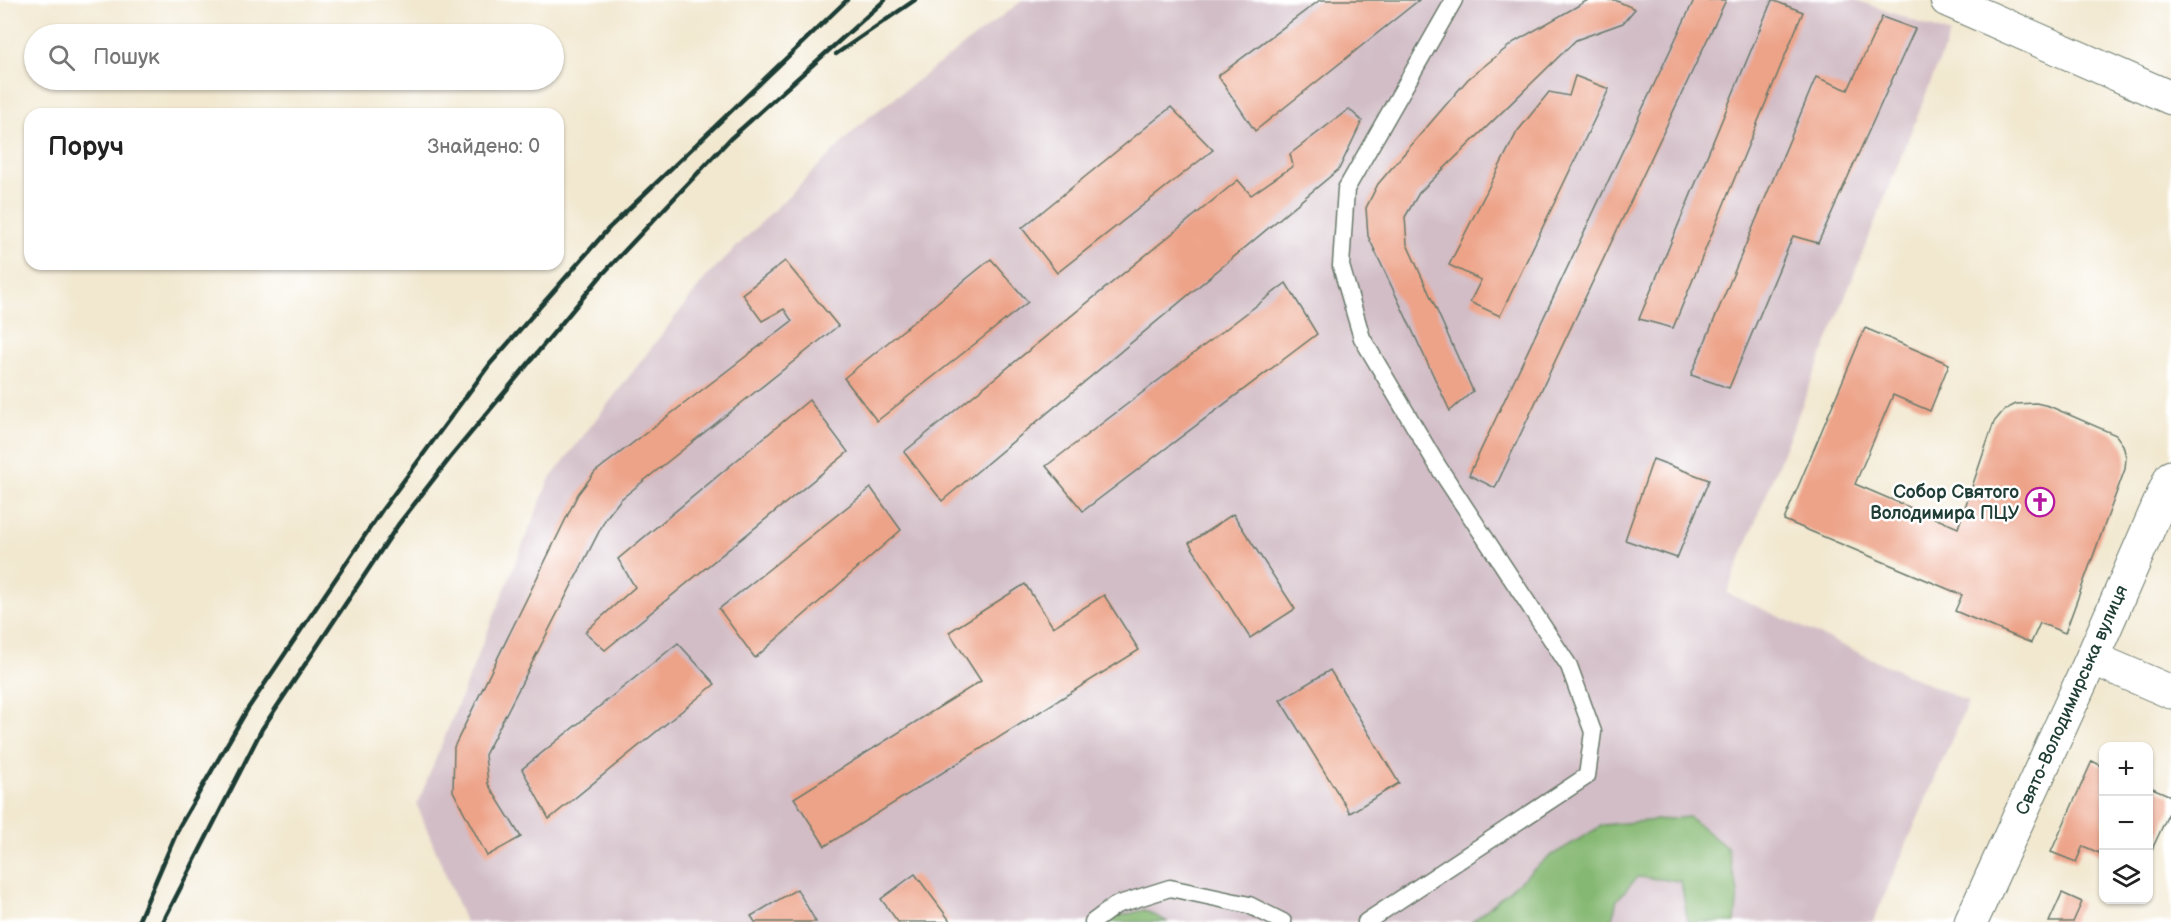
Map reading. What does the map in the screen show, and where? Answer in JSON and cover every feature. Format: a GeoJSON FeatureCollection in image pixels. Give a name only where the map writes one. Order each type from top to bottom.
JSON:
{"type":"FeatureCollection","features":[{"type":"Feature","properties":{"kind":"street"},"geometry":{"type":"LineString","coordinates":[[1947,0],[2171,98]]}},
{"type":"Feature","properties":{"kind":"street","name":"Свято-Володимирська вулиця"},"geometry":{"type":"LineString","coordinates":[[1978,920],[2171,477]]}},
{"type":"Feature","properties":{"kind":"street"},"geometry":{"type":"LineString","coordinates":[[2092,658],[2171,692]]}},
{"type":"Feature","properties":{"kind":"lane"},"geometry":{"type":"LineString","coordinates":[[1366,922],[1587,776],[1593,732],[1569,666],[1439,468],[1362,338],[1341,266],[1347,189],[1454,0]]}},
{"type":"Feature","properties":{"kind":"lane"},"geometry":{"type":"LineString","coordinates":[[1093,922],[1116,905],[1170,888],[1249,905],[1284,922]]}},
{"type":"Feature","properties":{"kind":"shaded area"},"geometry":{"type":"Polygon","coordinates":[[[1023,0],[1856,0],[1950,34],[1727,593],[1968,702],[1873,922],[465,922],[417,805],[549,480],[707,276],[864,121],[1023,0]]]}},
{"type":"Feature","properties":{"kind":"green space"},"geometry":{"type":"Polygon","coordinates":[[[1689,817],[1727,848],[1738,892],[1735,922],[1688,922],[1681,881],[1637,877],[1617,900],[1611,922],[1472,922],[1547,858],[1603,825],[1689,817]]]}},
{"type":"Feature","properties":{"kind":"green space"},"geometry":{"type":"Polygon","coordinates":[[[1144,910],[1168,922],[1095,922],[1144,910]]]}},
{"type":"Feature","properties":{"kind":"building"},"geometry":{"type":"Polygon","coordinates":[[[1320,0],[1419,0],[1255,131],[1218,76],[1320,0]]]}},
{"type":"Feature","properties":{"kind":"building"},"geometry":{"type":"Polygon","coordinates":[[[1588,0],[1615,0],[1635,9],[1623,23],[1576,40],[1419,193],[1405,217],[1407,244],[1473,391],[1450,411],[1368,236],[1366,208],[1378,184],[1468,79],[1514,42],[1588,0]]]}},
{"type":"Feature","properties":{"kind":"building"},"geometry":{"type":"Polygon","coordinates":[[[1694,0],[1726,0],[1495,488],[1469,475],[1694,0]]]}},
{"type":"Feature","properties":{"kind":"building"},"geometry":{"type":"Polygon","coordinates":[[[1772,0],[1803,12],[1673,328],[1639,319],[1772,0]]]}},
{"type":"Feature","properties":{"kind":"building"},"geometry":{"type":"Polygon","coordinates":[[[1882,17],[1915,29],[1818,243],[1793,236],[1729,388],[1691,375],[1816,77],[1848,90],[1882,17]]]}},
{"type":"Feature","properties":{"kind":"building"},"geometry":{"type":"Polygon","coordinates":[[[1575,76],[1609,89],[1500,316],[1470,302],[1481,280],[1449,265],[1517,132],[1549,92],[1569,96],[1575,76]]]}},
{"type":"Feature","properties":{"kind":"building"},"geometry":{"type":"Polygon","coordinates":[[[1171,107],[1213,150],[1057,273],[1022,228],[1171,107]]]}},
{"type":"Feature","properties":{"kind":"building"},"geometry":{"type":"Polygon","coordinates":[[[1349,109],[1362,121],[1339,169],[942,501],[904,452],[1238,180],[1251,195],[1293,166],[1290,154],[1349,109]]]}},
{"type":"Feature","properties":{"kind":"building"},"geometry":{"type":"Polygon","coordinates":[[[991,259],[1028,302],[877,421],[844,378],[991,259]]]}},
{"type":"Feature","properties":{"kind":"building"},"geometry":{"type":"Polygon","coordinates":[[[785,261],[838,326],[621,499],[606,518],[485,755],[488,784],[521,837],[487,856],[453,791],[454,747],[578,494],[595,472],[792,321],[784,309],[762,321],[742,294],[785,261]]]}},
{"type":"Feature","properties":{"kind":"building"},"geometry":{"type":"Polygon","coordinates":[[[1286,283],[1317,334],[1083,511],[1046,466],[1286,283]]]}},
{"type":"Feature","properties":{"kind":"building","name":"Собор Святого Володимира ПЦУ"},"geometry":{"type":"Polygon","coordinates":[[[1865,328],[1949,364],[1930,411],[1893,395],[1855,484],[1958,528],[1994,422],[2004,410],[2016,404],[2036,403],[2049,406],[2116,435],[2123,445],[2126,457],[2125,469],[2065,633],[2040,623],[2031,643],[1955,611],[1962,595],[1784,520],[1865,328]]]}},
{"type":"Feature","properties":{"kind":"building"},"geometry":{"type":"Polygon","coordinates":[[[809,400],[848,452],[605,650],[585,632],[635,587],[618,559],[809,400]]]}},
{"type":"Feature","properties":{"kind":"building"},"geometry":{"type":"Polygon","coordinates":[[[1653,459],[1709,480],[1677,558],[1625,540],[1653,459]]]}},
{"type":"Feature","properties":{"kind":"building"},"geometry":{"type":"Polygon","coordinates":[[[871,488],[901,530],[755,658],[719,609],[871,488]]]}},
{"type":"Feature","properties":{"kind":"building"},"geometry":{"type":"Polygon","coordinates":[[[1233,514],[1295,609],[1250,638],[1189,543],[1233,514]]]}},
{"type":"Feature","properties":{"kind":"building"},"geometry":{"type":"Polygon","coordinates":[[[1025,584],[1053,627],[1104,595],[1139,650],[825,846],[794,798],[981,681],[949,632],[1025,584]]]}},
{"type":"Feature","properties":{"kind":"building"},"geometry":{"type":"Polygon","coordinates":[[[678,643],[715,684],[549,819],[522,769],[678,643]]]}},
{"type":"Feature","properties":{"kind":"building"},"geometry":{"type":"Polygon","coordinates":[[[1330,670],[1399,783],[1350,813],[1280,700],[1330,670]]]}},
{"type":"Feature","properties":{"kind":"building"},"geometry":{"type":"Polygon","coordinates":[[[2092,761],[2099,764],[2099,853],[2083,846],[2076,862],[2051,852],[2092,761]]]}},
{"type":"Feature","properties":{"kind":"building"},"geometry":{"type":"Polygon","coordinates":[[[2153,788],[2171,796],[2171,808],[2153,847],[2153,788]]]}},
{"type":"Feature","properties":{"kind":"building"},"geometry":{"type":"Polygon","coordinates":[[[915,874],[951,922],[898,922],[881,899],[915,874]]]}},
{"type":"Feature","properties":{"kind":"building"},"geometry":{"type":"Polygon","coordinates":[[[797,889],[816,922],[755,922],[751,916],[797,889]]]}},
{"type":"Feature","properties":{"kind":"building"},"geometry":{"type":"Polygon","coordinates":[[[2062,893],[2082,902],[2073,922],[2049,922],[2062,893]]]}},
{"type":"Feature","properties":{"kind":"railway"},"geometry":{"type":"LineString","coordinates":[[138,922],[179,827],[247,710],[382,510],[490,364],[609,228],[847,0]]}},
{"type":"Feature","properties":{"kind":"railway"},"geometry":{"type":"LineString","coordinates":[[163,922],[262,729],[398,525],[450,458],[600,277],[730,139],[885,0]]}},
{"type":"Feature","properties":{"kind":"railway"},"geometry":{"type":"LineString","coordinates":[[836,54],[915,0]]}},
{"type":"Feature","properties":{"kind":"place","name":"Собор Святого Володимира ПЦУ"},"geometry":{"type":"Point","coordinates":[2040,502]}}]}
